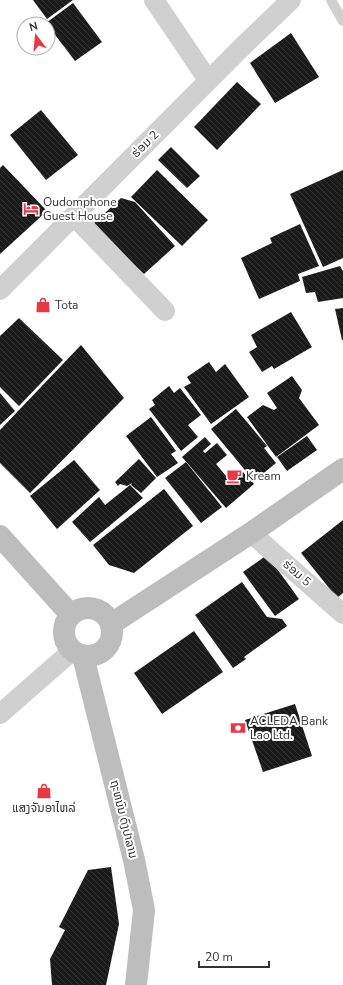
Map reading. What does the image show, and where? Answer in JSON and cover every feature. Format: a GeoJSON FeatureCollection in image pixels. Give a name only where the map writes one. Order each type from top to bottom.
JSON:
{"type":"FeatureCollection","features":[{"type":"Feature","properties":{"kind":"street"},"geometry":{"type":"LineString","coordinates":[[154,0],[208,80]]}},
{"type":"Feature","properties":{"kind":"street","name":"ຮ່ອມ 2"},"geometry":{"type":"LineString","coordinates":[[0,290],[208,80],[292,0]]}},
{"type":"Feature","properties":{"kind":"street"},"geometry":{"type":"LineString","coordinates":[[74,216],[165,311]]}},
{"type":"Feature","properties":{"kind":"street"},"geometry":{"type":"LineString","coordinates":[[111,624],[341,475]]}},
{"type":"Feature","properties":{"kind":"street","name":"ຮ່ອມ 5"},"geometry":{"type":"LineString","coordinates":[[252,533],[343,614]]}},
{"type":"Feature","properties":{"kind":"street"},"geometry":{"type":"LineString","coordinates":[[0,536],[70,615]]}},
{"type":"Feature","properties":{"kind":"street"},"geometry":{"type":"LineString","coordinates":[[0,714],[77,653],[98,654],[104,651],[112,638],[111,624],[103,613],[96,609],[83,608],[70,615],[67,620],[63,633],[64,639],[77,653]]}},
{"type":"Feature","properties":{"kind":"street","name":"ຖະຫນົນ ດົງປາລານ"},"geometry":{"type":"LineString","coordinates":[[77,653],[134,860],[144,910],[140,984]]}},
{"type":"Feature","properties":{"kind":"lane"},"geometry":{"type":"LineString","coordinates":[[331,0],[343,21]]}},
{"type":"Feature","properties":{"kind":"building"},"geometry":{"type":"Polygon","coordinates":[[[33,0],[73,0],[51,16],[45,16],[33,0]]]}},
{"type":"Feature","properties":{"kind":"building"},"geometry":{"type":"Polygon","coordinates":[[[73,3],[102,42],[75,61],[56,36],[55,16],[73,3]]]}},
{"type":"Feature","properties":{"kind":"building"},"geometry":{"type":"Polygon","coordinates":[[[291,33],[319,77],[275,103],[250,63],[291,33]]]}},
{"type":"Feature","properties":{"kind":"building"},"geometry":{"type":"Polygon","coordinates":[[[237,82],[261,104],[217,150],[194,127],[237,82]]]}},
{"type":"Feature","properties":{"kind":"building"},"geometry":{"type":"Polygon","coordinates":[[[41,110],[78,155],[46,180],[10,135],[41,110]]]}},
{"type":"Feature","properties":{"kind":"building"},"geometry":{"type":"Polygon","coordinates":[[[171,147],[200,176],[187,188],[158,160],[171,147]]]}},
{"type":"Feature","properties":{"kind":"building"},"geometry":{"type":"Polygon","coordinates":[[[3,165],[47,211],[0,254],[0,168],[3,165]]]}},
{"type":"Feature","properties":{"kind":"building"},"geometry":{"type":"Polygon","coordinates":[[[157,170],[208,220],[182,246],[131,197],[157,170]]]}},
{"type":"Feature","properties":{"kind":"building"},"geometry":{"type":"Polygon","coordinates":[[[343,170],[343,258],[323,267],[290,194],[343,170]]]}},
{"type":"Feature","properties":{"kind":"building"},"geometry":{"type":"Polygon","coordinates":[[[121,198],[135,202],[175,246],[144,274],[92,225],[121,198]]]}},
{"type":"Feature","properties":{"kind":"building"},"geometry":{"type":"Polygon","coordinates":[[[300,224],[319,266],[298,274],[300,281],[259,299],[241,258],[272,243],[270,238],[300,224]]]}},
{"type":"Feature","properties":{"kind":"building"},"geometry":{"type":"Polygon","coordinates":[[[340,266],[343,271],[343,298],[318,302],[315,292],[306,293],[302,277],[340,266]]]}},
{"type":"Feature","properties":{"kind":"building"},"geometry":{"type":"Polygon","coordinates":[[[343,308],[343,340],[342,340],[335,309],[343,308]]]}},
{"type":"Feature","properties":{"kind":"building"},"geometry":{"type":"Polygon","coordinates":[[[291,312],[312,347],[274,369],[272,366],[262,372],[249,352],[257,347],[251,335],[291,312]]]}},
{"type":"Feature","properties":{"kind":"building"},"geometry":{"type":"Polygon","coordinates":[[[19,318],[63,360],[19,406],[0,387],[0,336],[19,318]]]}},
{"type":"Feature","properties":{"kind":"building"},"geometry":{"type":"Polygon","coordinates":[[[81,345],[124,398],[30,493],[0,463],[0,430],[81,345]]]}},
{"type":"Feature","properties":{"kind":"building"},"geometry":{"type":"Polygon","coordinates":[[[209,362],[216,372],[225,364],[249,397],[211,424],[184,387],[191,383],[187,377],[209,362]]]}},
{"type":"Feature","properties":{"kind":"building"},"geometry":{"type":"Polygon","coordinates":[[[292,376],[302,390],[299,398],[319,425],[276,457],[247,417],[263,405],[274,410],[277,408],[267,393],[292,376]]]}},
{"type":"Feature","properties":{"kind":"building"},"geometry":{"type":"Polygon","coordinates":[[[169,386],[174,393],[180,388],[201,415],[188,425],[198,437],[181,451],[149,409],[155,405],[152,400],[169,386]]]}},
{"type":"Feature","properties":{"kind":"building"},"geometry":{"type":"Polygon","coordinates":[[[0,393],[15,411],[0,425],[0,393]]]}},
{"type":"Feature","properties":{"kind":"building"},"geometry":{"type":"Polygon","coordinates":[[[236,409],[267,446],[264,448],[276,463],[254,481],[211,429],[236,409]]]}},
{"type":"Feature","properties":{"kind":"building"},"geometry":{"type":"Polygon","coordinates":[[[151,417],[176,451],[171,454],[178,463],[157,477],[126,436],[151,417]]]}},
{"type":"Feature","properties":{"kind":"building"},"geometry":{"type":"Polygon","coordinates":[[[307,436],[317,450],[287,471],[277,457],[307,436]]]}},
{"type":"Feature","properties":{"kind":"building"},"geometry":{"type":"Polygon","coordinates":[[[205,437],[211,444],[203,451],[205,453],[217,443],[227,455],[216,464],[231,482],[243,472],[254,484],[226,508],[182,457],[205,437]]]}},
{"type":"Feature","properties":{"kind":"building"},"geometry":{"type":"Polygon","coordinates":[[[139,459],[156,478],[141,493],[131,485],[132,483],[127,486],[120,484],[118,486],[115,482],[139,459]]]}},
{"type":"Feature","properties":{"kind":"building"},"geometry":{"type":"Polygon","coordinates":[[[74,460],[100,490],[57,529],[30,496],[74,460]]]}},
{"type":"Feature","properties":{"kind":"building"},"geometry":{"type":"Polygon","coordinates":[[[186,462],[222,507],[201,523],[165,478],[186,462]]]}},
{"type":"Feature","properties":{"kind":"building"},"geometry":{"type":"Polygon","coordinates":[[[130,485],[143,498],[90,542],[72,522],[99,497],[105,505],[130,485]]]}},
{"type":"Feature","properties":{"kind":"building"},"geometry":{"type":"Polygon","coordinates":[[[164,489],[193,526],[134,573],[109,565],[93,545],[164,489]]]}},
{"type":"Feature","properties":{"kind":"building"},"geometry":{"type":"Polygon","coordinates":[[[343,520],[343,593],[337,598],[301,553],[343,520]]]}},
{"type":"Feature","properties":{"kind":"building"},"geometry":{"type":"Polygon","coordinates":[[[267,555],[299,599],[275,616],[243,572],[267,555]]]}},
{"type":"Feature","properties":{"kind":"building"},"geometry":{"type":"Polygon","coordinates":[[[242,582],[267,617],[282,619],[287,626],[244,657],[246,659],[233,668],[195,615],[242,582]]]}},
{"type":"Feature","properties":{"kind":"building"},"geometry":{"type":"Polygon","coordinates":[[[194,631],[223,672],[162,714],[134,673],[194,631]]]}},
{"type":"Feature","properties":{"kind":"building"},"geometry":{"type":"Polygon","coordinates":[[[295,704],[312,756],[263,772],[245,720],[295,704]]]}},
{"type":"Feature","properties":{"kind":"building"},"geometry":{"type":"Polygon","coordinates":[[[111,867],[119,924],[106,985],[52,985],[50,959],[65,930],[59,927],[88,870],[111,867]]]}},
{"type":"Feature","properties":{"kind":"place","name":"Oudomphone Guest House"},"geometry":{"type":"Point","coordinates":[31,209]}},
{"type":"Feature","properties":{"kind":"place","name":"Tota"},"geometry":{"type":"Point","coordinates":[43,305]}},
{"type":"Feature","properties":{"kind":"place","name":"Kream"},"geometry":{"type":"Point","coordinates":[234,476]}},
{"type":"Feature","properties":{"kind":"place","name":"ACLEDA Bank Lao Ltd."},"geometry":{"type":"Point","coordinates":[238,728]}},
{"type":"Feature","properties":{"kind":"place","name":"ແສງຈັນອາໄຫລ່"},"geometry":{"type":"Point","coordinates":[44,791]}}]}
